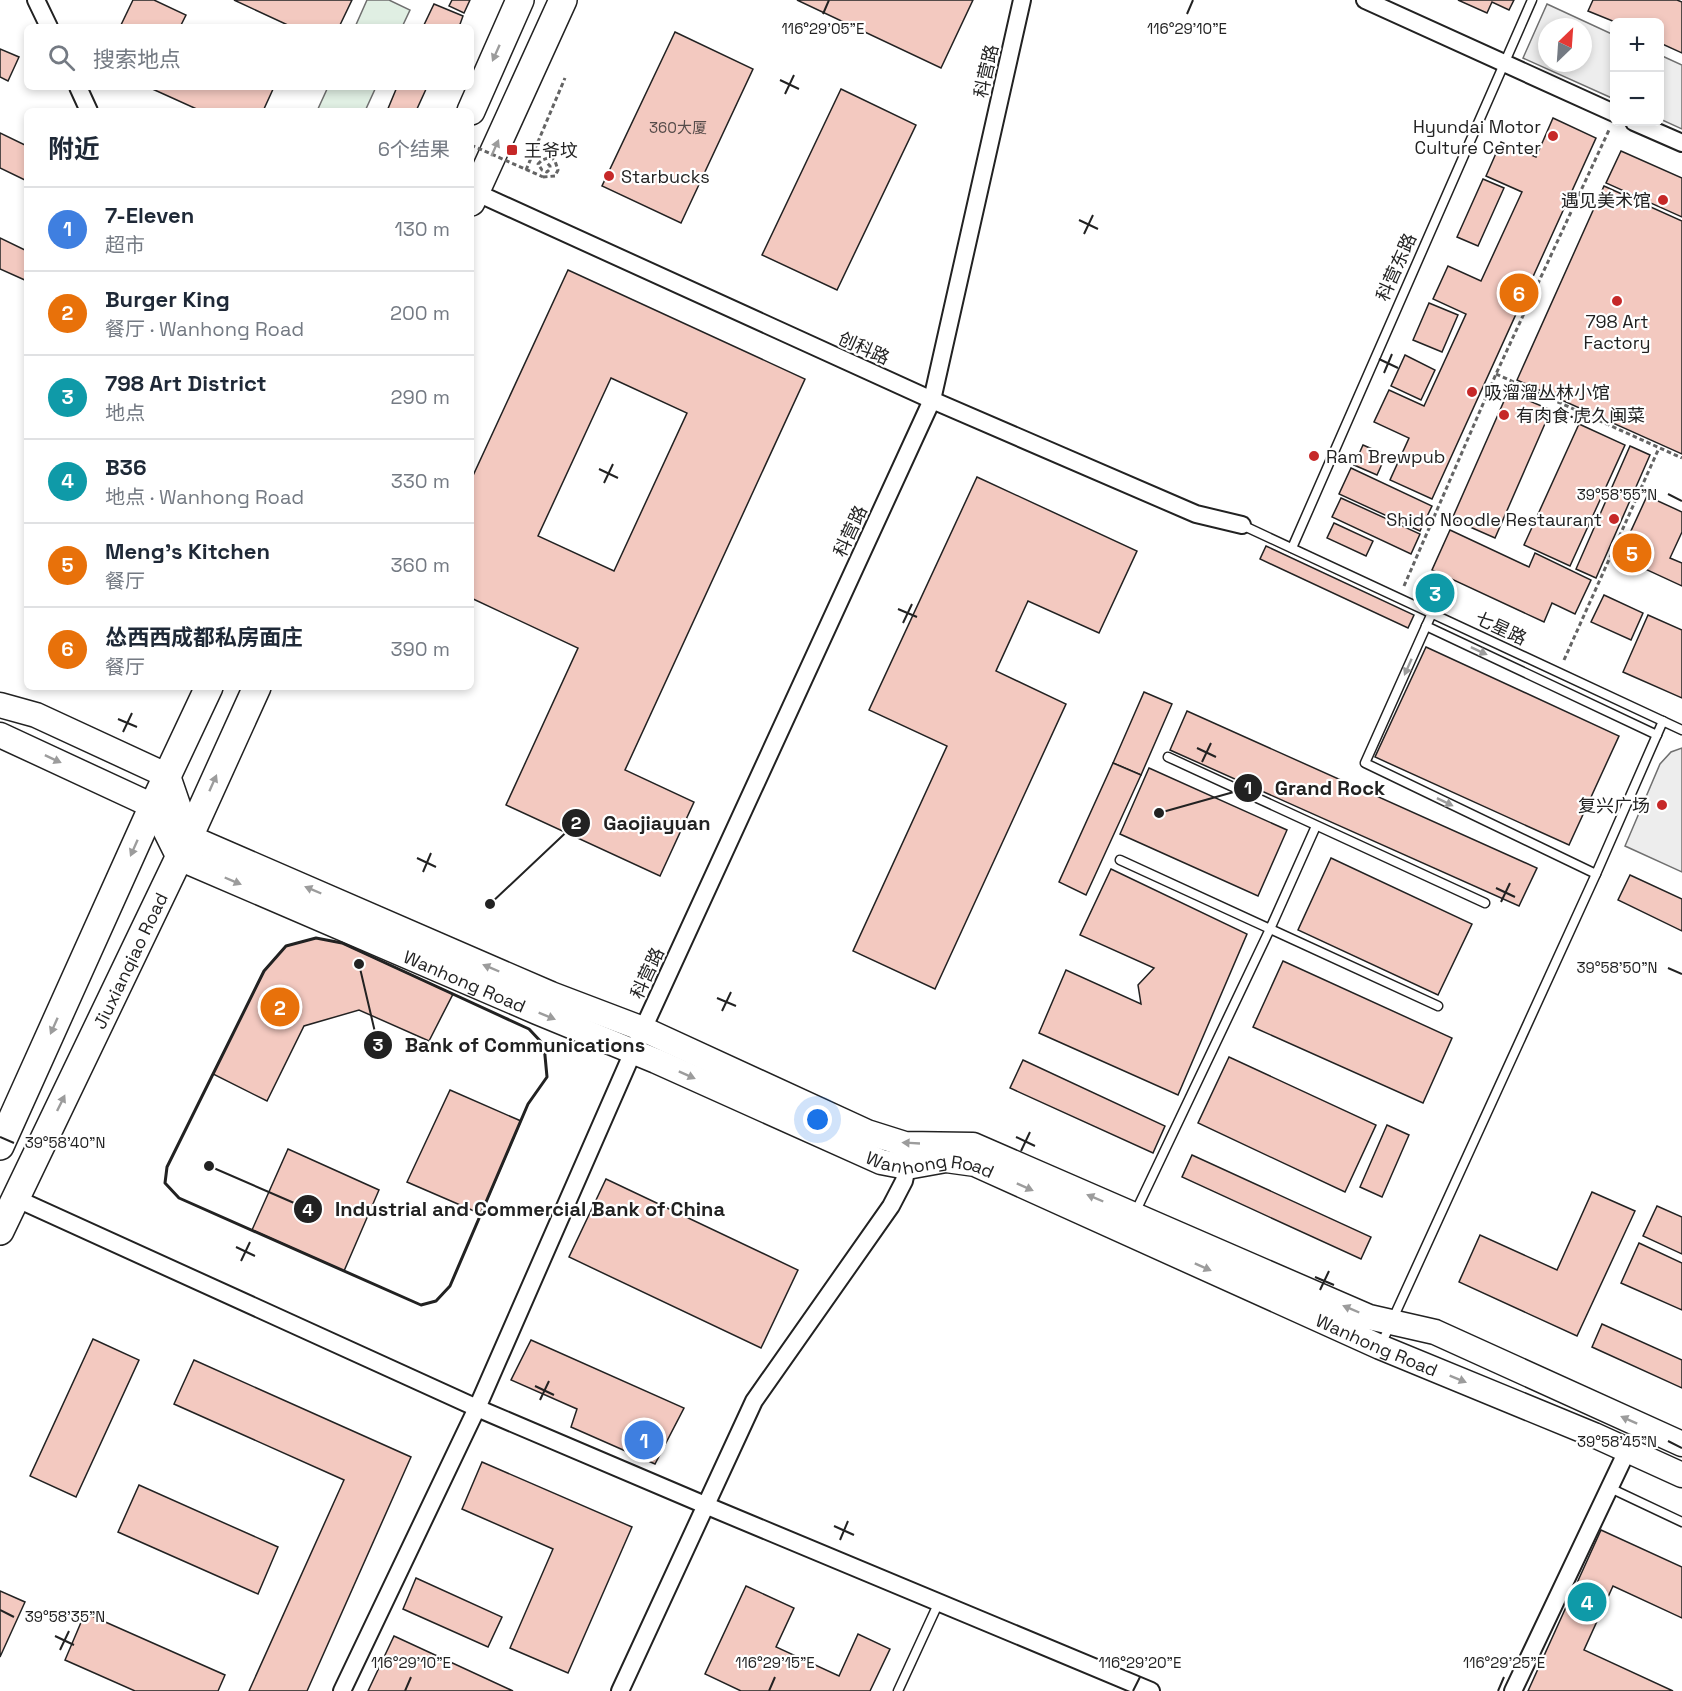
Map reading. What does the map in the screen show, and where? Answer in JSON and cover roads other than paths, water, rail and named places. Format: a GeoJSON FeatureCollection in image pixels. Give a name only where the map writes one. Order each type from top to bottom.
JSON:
{"type":"FeatureCollection","features":[{"type":"Feature","properties":{"kind":"main road"},"geometry":{"type":"LineString","coordinates":[[472,108],[520,0]]}},
{"type":"Feature","properties":{"kind":"main road"},"geometry":{"type":"LineString","coordinates":[[474,195],[563,0]]}},
{"type":"Feature","properties":{"kind":"main road"},"geometry":{"type":"LineString","coordinates":[[0,1146],[208,690]]}},
{"type":"Feature","properties":{"kind":"main road","name":"Jiuxianqiao Road"},"geometry":{"type":"LineString","coordinates":[[0,1231],[184,847],[256,690]]}},
{"type":"Feature","properties":{"kind":"street"},"geometry":{"type":"LineString","coordinates":[[36,0],[48,24]]}},
{"type":"Feature","properties":{"kind":"street","name":"科营路"},"geometry":{"type":"LineString","coordinates":[[342,1691],[477,1408],[643,1029],[932,400],[1022,0]]}},
{"type":"Feature","properties":{"kind":"street"},"geometry":{"type":"LineString","coordinates":[[1365,0],[1503,62],[1610,119]]}},
{"type":"Feature","properties":{"kind":"street"},"geometry":{"type":"LineString","coordinates":[[80,90],[88,108]]}},
{"type":"Feature","properties":{"kind":"street"},"geometry":{"type":"LineString","coordinates":[[1643,126],[1682,143]]}},
{"type":"Feature","properties":{"kind":"street","name":"创科路"},"geometry":{"type":"LineString","coordinates":[[474,197],[1196,514],[1242,525]]}},
{"type":"Feature","properties":{"kind":"street"},"geometry":{"type":"LineString","coordinates":[[0,688],[36,715]]}},
{"type":"Feature","properties":{"kind":"street"},"geometry":{"type":"LineString","coordinates":[[0,705],[36,715],[168,776],[184,847]]}},
{"type":"Feature","properties":{"kind":"street"},"geometry":{"type":"LineString","coordinates":[[0,735],[153,806],[184,847]]}},
{"type":"Feature","properties":{"kind":"street","name":"Wanhong Road"},"geometry":{"type":"LineString","coordinates":[[184,847],[643,1029],[867,1132],[906,1144],[973,1145],[1369,1317],[1436,1332],[1682,1444]]}},
{"type":"Feature","properties":{"kind":"street","name":"Wanhong Road"},"geometry":{"type":"LineString","coordinates":[[184,847],[633,1052],[881,1162],[907,1167],[946,1160],[975,1164],[1380,1347],[1594,1435],[1682,1475]]}},
{"type":"Feature","properties":{"kind":"street"},"geometry":{"type":"LineString","coordinates":[[620,1691],[754,1401],[891,1206],[904,1181],[907,1167]]}},
{"type":"Feature","properties":{"kind":"street"},"geometry":{"type":"LineString","coordinates":[[15,1198],[477,1408],[705,1506],[1151,1691]]}},
{"type":"Feature","properties":{"kind":"street"},"geometry":{"type":"LineString","coordinates":[[1513,1691],[1627,1451]]}},
{"type":"Feature","properties":{"kind":"lane","name":"科营东路"},"geometry":{"type":"LineString","coordinates":[[1292,548],[1532,0]]}},
{"type":"Feature","properties":{"kind":"lane","name":"七星路"},"geometry":{"type":"LineString","coordinates":[[1242,525],[1682,730]]}},
{"type":"Feature","properties":{"kind":"lane"},"geometry":{"type":"LineString","coordinates":[[1432,614],[1365,763],[1596,874]]}},
{"type":"Feature","properties":{"kind":"lane"},"geometry":{"type":"LineString","coordinates":[[1426,626],[1657,735]]}},
{"type":"Feature","properties":{"kind":"lane"},"geometry":{"type":"LineString","coordinates":[[1380,1347],[1596,874],[1663,721]]}},
{"type":"Feature","properties":{"kind":"lane"},"geometry":{"type":"LineString","coordinates":[[1168,757],[1485,903]]}},
{"type":"Feature","properties":{"kind":"lane"},"geometry":{"type":"LineString","coordinates":[[1134,1215],[1270,929],[1316,826]]}},
{"type":"Feature","properties":{"kind":"lane"},"geometry":{"type":"LineString","coordinates":[[1120,860],[1438,1006]]}},
{"type":"Feature","properties":{"kind":"lane"},"geometry":{"type":"LineString","coordinates":[[1610,1488],[1682,1522]]}},
{"type":"Feature","properties":{"kind":"lane"},"geometry":{"type":"LineString","coordinates":[[898,1691],[939,1602]]}},
{"type":"Feature","properties":{"kind":"place","name":"Hyundai Motor Culture Center"},"geometry":{"type":"Point","coordinates":[1553,136]}},
{"type":"Feature","properties":{"kind":"place","name":"王爷坟"},"geometry":{"type":"Point","coordinates":[512,150]}},
{"type":"Feature","properties":{"kind":"place","name":"Starbucks"},"geometry":{"type":"Point","coordinates":[609,176]}},
{"type":"Feature","properties":{"kind":"place","name":"遇见美术馆"},"geometry":{"type":"Point","coordinates":[1663,200]}},
{"type":"Feature","properties":{"kind":"place","name":"怂西西成都私房面庄"},"geometry":{"type":"Point","coordinates":[1519,293]}},
{"type":"Feature","properties":{"kind":"place","name":"798 Art Factory"},"geometry":{"type":"Point","coordinates":[1617,301]}},
{"type":"Feature","properties":{"kind":"place","name":"吸溜溜丛林小馆"},"geometry":{"type":"Point","coordinates":[1472,392]}},
{"type":"Feature","properties":{"kind":"place","name":"有肉食·虎久闽菜"},"geometry":{"type":"Point","coordinates":[1504,415]}},
{"type":"Feature","properties":{"kind":"place","name":"Ram Brewpub"},"geometry":{"type":"Point","coordinates":[1314,456]}},
{"type":"Feature","properties":{"kind":"place","name":"Shido Noodle Restaurant"},"geometry":{"type":"Point","coordinates":[1614,519]}},
{"type":"Feature","properties":{"kind":"place","name":"Meng's Kitchen"},"geometry":{"type":"Point","coordinates":[1632,553]}},
{"type":"Feature","properties":{"kind":"place","name":"798 Art District"},"geometry":{"type":"Point","coordinates":[1435,593]}},
{"type":"Feature","properties":{"kind":"place","name":"复兴广场"},"geometry":{"type":"Point","coordinates":[1662,805]}},
{"type":"Feature","properties":{"kind":"place","name":"Grand Rock"},"geometry":{"type":"Point","coordinates":[1159,813]}},
{"type":"Feature","properties":{"kind":"place","name":"Gaojiayuan"},"geometry":{"type":"Point","coordinates":[490,904]}},
{"type":"Feature","properties":{"kind":"place","name":"Bank of Communications"},"geometry":{"type":"Point","coordinates":[359,964]}},
{"type":"Feature","properties":{"kind":"place","name":"Burger King"},"geometry":{"type":"Point","coordinates":[280,1007]}},
{"type":"Feature","properties":{"kind":"place","name":"Industrial and Commercial Bank of China"},"geometry":{"type":"Point","coordinates":[209,1166]}},
{"type":"Feature","properties":{"kind":"place","name":"7-Eleven"},"geometry":{"type":"Point","coordinates":[644,1440]}},
{"type":"Feature","properties":{"kind":"place","name":"B36"},"geometry":{"type":"Point","coordinates":[1587,1602]}}]}
